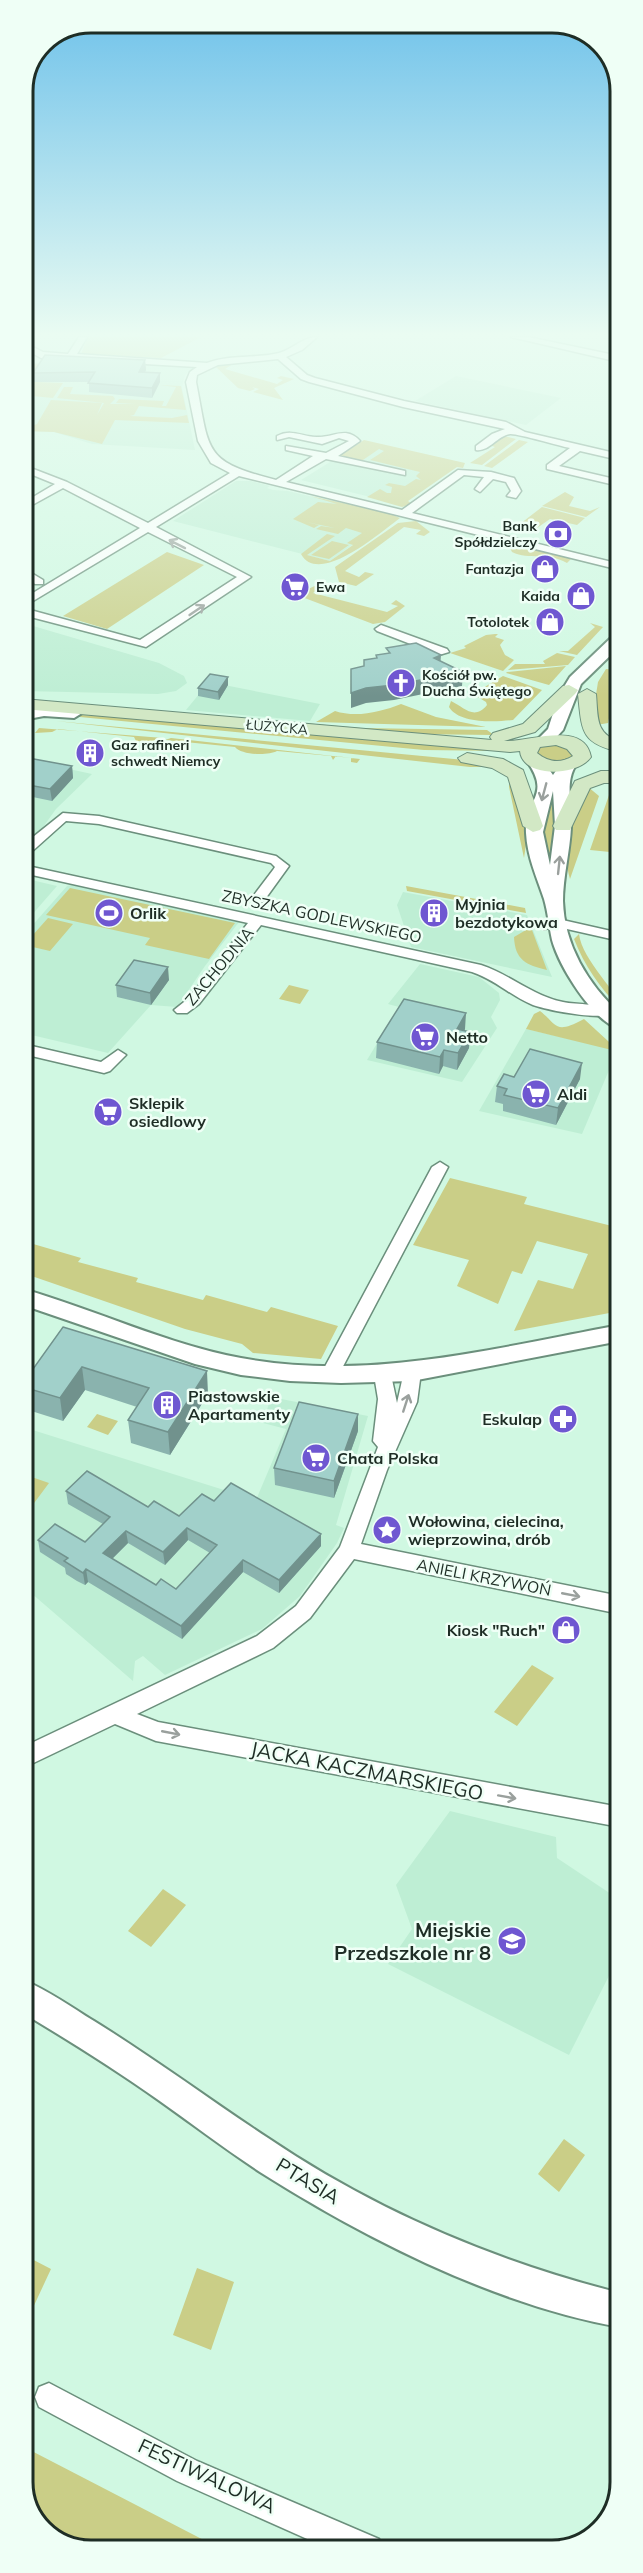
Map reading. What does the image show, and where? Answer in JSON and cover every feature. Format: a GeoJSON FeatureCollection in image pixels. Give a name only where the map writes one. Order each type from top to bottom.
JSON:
{"type":"FeatureCollection","features":[{"type":"Feature","properties":{"kind":"main road"},"geometry":{"type":"LineString","coordinates":[[423,746],[514,735],[529,728],[569,690]]}},
{"type":"Feature","properties":{"kind":"main road"},"geometry":{"type":"LineString","coordinates":[[587,694],[587,722],[592,734],[610,744]]}},
{"type":"Feature","properties":{"kind":"main road","name":"ŁUŻYCKA"},"geometry":{"type":"LineString","coordinates":[[33,715],[124,714],[477,752],[535,751]]}},
{"type":"Feature","properties":{"kind":"main road","name":"ŁUŻYCKA"},"geometry":{"type":"LineString","coordinates":[[33,715],[423,746]]}},
{"type":"Feature","properties":{"kind":"main road"},"geometry":{"type":"LineString","coordinates":[[610,758],[576,756],[554,766],[535,751],[561,740],[576,756],[610,764]]}},
{"type":"Feature","properties":{"kind":"main road"},"geometry":{"type":"LineString","coordinates":[[423,746],[488,760],[509,768],[520,780],[533,826]]}},
{"type":"Feature","properties":{"kind":"main road"},"geometry":{"type":"LineString","coordinates":[[563,826],[582,785],[601,777],[610,777]]}},
{"type":"Feature","properties":{"kind":"street"},"geometry":{"type":"LineString","coordinates":[[213,457],[215,461],[237,472],[610,565]]}},
{"type":"Feature","properties":{"kind":"street"},"geometry":{"type":"LineString","coordinates":[[278,483],[321,457]]}},
{"type":"Feature","properties":{"kind":"street"},"geometry":{"type":"LineString","coordinates":[[328,457],[400,473]]}},
{"type":"Feature","properties":{"kind":"street"},"geometry":{"type":"LineString","coordinates":[[565,457],[551,467],[610,481]]}},
{"type":"Feature","properties":{"kind":"street"},"geometry":{"type":"LineString","coordinates":[[33,472],[63,484],[245,578],[148,643],[135,644],[33,614]]}},
{"type":"Feature","properties":{"kind":"street"},"geometry":{"type":"LineString","coordinates":[[33,598],[237,472]]}},
{"type":"Feature","properties":{"kind":"street"},"geometry":{"type":"LineString","coordinates":[[404,514],[462,472],[510,480],[516,491],[512,496]]}},
{"type":"Feature","properties":{"kind":"street"},"geometry":{"type":"LineString","coordinates":[[480,489],[491,476]]}},
{"type":"Feature","properties":{"kind":"street"},"geometry":{"type":"LineString","coordinates":[[33,501],[63,484]]}},
{"type":"Feature","properties":{"kind":"street"},"geometry":{"type":"LineString","coordinates":[[33,594],[38,595]]}},
{"type":"Feature","properties":{"kind":"street"},"geometry":{"type":"LineString","coordinates":[[381,628],[443,652]]}},
{"type":"Feature","properties":{"kind":"street"},"geometry":{"type":"LineString","coordinates":[[554,903],[541,871],[533,826],[547,777],[535,751],[552,736],[556,729],[569,690],[590,664],[610,655]]}},
{"type":"Feature","properties":{"kind":"street"},"geometry":{"type":"LineString","coordinates":[[610,659],[579,706],[570,732],[576,756],[561,775],[563,826],[551,924],[590,993],[610,1015]]}},
{"type":"Feature","properties":{"kind":"street"},"geometry":{"type":"LineString","coordinates":[[33,843],[63,817],[99,820],[276,860],[282,866],[280,871],[258,900]]}},
{"type":"Feature","properties":{"kind":"street","name":"ZBYSZKA GODLEWSKIEGO"},"geometry":{"type":"LineString","coordinates":[[33,871],[476,968],[497,975],[537,1001],[610,1017]]}},
{"type":"Feature","properties":{"kind":"street","name":"ZACHODNIA"},"geometry":{"type":"LineString","coordinates":[[182,1010],[194,1001],[257,921]]}},
{"type":"Feature","properties":{"kind":"street"},"geometry":{"type":"LineString","coordinates":[[551,924],[610,935]]}},
{"type":"Feature","properties":{"kind":"street"},"geometry":{"type":"LineString","coordinates":[[33,1051],[104,1068],[118,1055]]}},
{"type":"Feature","properties":{"kind":"street"},"geometry":{"type":"LineString","coordinates":[[330,1374],[440,1167]]}},
{"type":"Feature","properties":{"kind":"street"},"geometry":{"type":"LineString","coordinates":[[33,1300],[222,1363],[330,1374],[383,1375],[412,1372],[610,1335]]}},
{"type":"Feature","properties":{"kind":"street"},"geometry":{"type":"LineString","coordinates":[[33,1753],[237,1656],[282,1631],[303,1612],[349,1551],[377,1470],[407,1402],[412,1372]]}},
{"type":"Feature","properties":{"kind":"street"},"geometry":{"type":"LineString","coordinates":[[377,1470],[388,1399],[383,1375]]}},
{"type":"Feature","properties":{"kind":"street","name":"ANIELI KRZYWOŃ"},"geometry":{"type":"LineString","coordinates":[[349,1551],[610,1603]]}},
{"type":"Feature","properties":{"kind":"street","name":"JACKA KACZMARSKIEGO"},"geometry":{"type":"LineString","coordinates":[[116,1715],[156,1731],[610,1815]]}},
{"type":"Feature","properties":{"kind":"street","name":"PTASIA"},"geometry":{"type":"LineString","coordinates":[[33,2001],[149,2075],[288,2170],[355,2209],[454,2257],[524,2283],[610,2307]]}},
{"type":"Feature","properties":{"kind":"street","name":"FESTIWALOWA"},"geometry":{"type":"LineString","coordinates":[[49,2397],[187,2470],[345,2540]]}},
{"type":"Feature","properties":{"kind":"shaded area"},"geometry":{"type":"Polygon","coordinates":[[[338,457],[437,457],[459,462],[399,504],[301,480],[338,457]]]}},
{"type":"Feature","properties":{"kind":"shaded area"},"geometry":{"type":"Polygon","coordinates":[[[236,481],[251,481],[270,486],[267,488],[273,490],[288,491],[393,516],[330,561],[173,521],[236,481]]]}},
{"type":"Feature","properties":{"kind":"shaded area"},"geometry":{"type":"Polygon","coordinates":[[[33,626],[159,663],[184,676],[187,683],[176,691],[158,694],[33,691],[33,626]]]}},
{"type":"Feature","properties":{"kind":"shaded area"},"geometry":{"type":"Polygon","coordinates":[[[209,682],[320,704],[310,721],[186,710],[209,682]]]}},
{"type":"Feature","properties":{"kind":"shaded area"},"geometry":{"type":"Polygon","coordinates":[[[33,761],[92,774],[56,809],[33,841],[33,761]]]}},
{"type":"Feature","properties":{"kind":"shaded area"},"geometry":{"type":"Polygon","coordinates":[[[33,880],[57,886],[33,914],[33,880]]]}},
{"type":"Feature","properties":{"kind":"shaded area"},"geometry":{"type":"Polygon","coordinates":[[[67,886],[239,922],[177,1007],[151,1005],[108,1053],[33,1035],[33,925],[67,886]]]}},
{"type":"Feature","properties":{"kind":"shaded area"},"geometry":{"type":"Polygon","coordinates":[[[403,892],[527,915],[552,977],[411,947],[397,905],[403,892]]]}},
{"type":"Feature","properties":{"kind":"shaded area"},"geometry":{"type":"Polygon","coordinates":[[[420,964],[479,977],[499,993],[500,1000],[491,1017],[497,1028],[462,1082],[367,1060],[399,1007],[388,1004],[420,964]]]}},
{"type":"Feature","properties":{"kind":"shaded area"},"geometry":{"type":"Polygon","coordinates":[[[526,1029],[610,1049],[610,1068],[582,1134],[479,1111],[526,1029]]]}},
{"type":"Feature","properties":{"kind":"shaded area"},"geometry":{"type":"Polygon","coordinates":[[[271,1397],[368,1416],[336,1525],[344,1528],[337,1543],[300,1596],[262,1629],[165,1675],[143,1656],[135,1661],[133,1681],[33,1595],[33,1430],[256,1500],[286,1429],[263,1423],[271,1397]]]}},
{"type":"Feature","properties":{"kind":"shaded area","name":"Miejskie Przedszkole nr 8"},"geometry":{"type":"Polygon","coordinates":[[[450,1811],[556,1837],[557,1858],[610,1893],[610,1974],[569,2055],[388,1964],[412,1929],[396,1885],[450,1811]]]}},
{"type":"Feature","properties":{"kind":"green space"},"geometry":{"type":"Polygon","coordinates":[[[337,457],[367,457],[360,462],[391,468],[389,470],[337,457]]]}},
{"type":"Feature","properties":{"kind":"green space"},"geometry":{"type":"Polygon","coordinates":[[[375,457],[439,457],[465,463],[463,468],[457,467],[408,501],[412,504],[402,507],[367,497],[380,489],[391,493],[392,487],[385,485],[389,483],[405,486],[416,479],[421,480],[416,476],[420,472],[370,460],[375,457]]]}},
{"type":"Feature","properties":{"kind":"green space"},"geometry":{"type":"Polygon","coordinates":[[[479,457],[492,457],[482,465],[470,463],[479,457]]]}},
{"type":"Feature","properties":{"kind":"green space"},"geometry":{"type":"Polygon","coordinates":[[[496,457],[507,457],[492,468],[484,466],[496,457]]]}},
{"type":"Feature","properties":{"kind":"green space"},"geometry":{"type":"Polygon","coordinates":[[[565,492],[574,497],[569,506],[590,511],[600,507],[586,517],[542,506],[565,492]]]}},
{"type":"Feature","properties":{"kind":"green space"},"geometry":{"type":"Polygon","coordinates":[[[310,496],[386,512],[400,518],[366,544],[335,561],[322,564],[310,562],[301,554],[327,534],[335,536],[307,555],[330,561],[353,545],[347,543],[362,533],[346,528],[338,534],[316,529],[321,526],[335,528],[306,522],[319,525],[314,528],[293,519],[318,502],[337,504],[310,496]]]}},
{"type":"Feature","properties":{"kind":"green space"},"geometry":{"type":"Polygon","coordinates":[[[542,507],[585,518],[577,525],[550,519],[537,528],[523,524],[516,527],[542,507]]]}},
{"type":"Feature","properties":{"kind":"green space"},"geometry":{"type":"Polygon","coordinates":[[[416,521],[430,532],[424,536],[416,534],[421,530],[404,527],[345,571],[359,577],[365,572],[374,574],[356,586],[339,582],[335,567],[398,523],[416,521]]]}},
{"type":"Feature","properties":{"kind":"green space"},"geometry":{"type":"Polygon","coordinates":[[[332,541],[349,545],[329,559],[311,555],[332,541]]]}},
{"type":"Feature","properties":{"kind":"green space"},"geometry":{"type":"Polygon","coordinates":[[[507,542],[571,559],[567,563],[552,557],[519,555],[512,552],[507,542]]]}},
{"type":"Feature","properties":{"kind":"green space"},"geometry":{"type":"Polygon","coordinates":[[[167,552],[204,565],[107,629],[63,616],[167,552]]]}},
{"type":"Feature","properties":{"kind":"green space"},"geometry":{"type":"Polygon","coordinates":[[[323,582],[339,586],[335,589],[320,588],[313,593],[387,612],[398,606],[391,604],[396,600],[405,606],[385,622],[373,624],[302,597],[302,592],[323,582]]]}},
{"type":"Feature","properties":{"kind":"green space"},"geometry":{"type":"Polygon","coordinates":[[[590,623],[603,627],[577,655],[559,651],[568,651],[595,627],[590,623]]]}},
{"type":"Feature","properties":{"kind":"green space"},"geometry":{"type":"Polygon","coordinates":[[[498,634],[495,637],[504,640],[500,645],[505,655],[514,660],[503,671],[450,653],[466,648],[464,646],[486,635],[498,634]]]}},
{"type":"Feature","properties":{"kind":"green space"},"geometry":{"type":"Polygon","coordinates":[[[557,653],[575,657],[568,665],[508,670],[515,664],[545,664],[543,661],[557,653]]]}},
{"type":"Feature","properties":{"kind":"green space"},"geometry":{"type":"Polygon","coordinates":[[[566,666],[549,685],[506,673],[507,672],[566,666]]]}},
{"type":"Feature","properties":{"kind":"green space"},"geometry":{"type":"Polygon","coordinates":[[[606,669],[610,669],[608,723],[591,726],[598,682],[606,669]]]}},
{"type":"Feature","properties":{"kind":"green space"},"geometry":{"type":"Polygon","coordinates":[[[503,676],[542,690],[513,720],[478,721],[454,713],[449,707],[451,701],[469,711],[482,710],[487,705],[486,702],[473,694],[503,676]]]}},
{"type":"Feature","properties":{"kind":"green space"},"geometry":{"type":"Polygon","coordinates":[[[401,704],[436,717],[486,727],[316,722],[335,711],[351,714],[368,713],[401,704]]]}},
{"type":"Feature","properties":{"kind":"green space"},"geometry":{"type":"Polygon","coordinates":[[[59,715],[155,719],[501,751],[424,750],[59,715]]]}},
{"type":"Feature","properties":{"kind":"green space"},"geometry":{"type":"Polygon","coordinates":[[[56,721],[475,761],[489,767],[470,767],[56,721]]]}},
{"type":"Feature","properties":{"kind":"green space"},"geometry":{"type":"Polygon","coordinates":[[[281,721],[361,728],[487,730],[494,735],[406,734],[281,721]]]}},
{"type":"Feature","properties":{"kind":"green space"},"geometry":{"type":"Polygon","coordinates":[[[39,728],[57,729],[52,732],[35,733],[39,728]]]}},
{"type":"Feature","properties":{"kind":"green space"},"geometry":{"type":"Polygon","coordinates":[[[80,731],[163,738],[150,742],[136,741],[134,737],[80,731]]]}},
{"type":"Feature","properties":{"kind":"green space"},"geometry":{"type":"Polygon","coordinates":[[[171,738],[336,756],[333,760],[331,756],[277,751],[255,754],[243,752],[235,747],[165,740],[171,738]]]}},
{"type":"Feature","properties":{"kind":"green space"},"geometry":{"type":"Polygon","coordinates":[[[557,743],[576,754],[566,761],[556,762],[535,754],[540,745],[557,743]]]}},
{"type":"Feature","properties":{"kind":"green space"},"geometry":{"type":"Polygon","coordinates":[[[351,758],[360,759],[357,763],[351,762],[351,758]]]}},
{"type":"Feature","properties":{"kind":"green space"},"geometry":{"type":"Polygon","coordinates":[[[556,779],[553,875],[542,843],[541,831],[556,779]]]}},
{"type":"Feature","properties":{"kind":"green space"},"geometry":{"type":"Polygon","coordinates":[[[517,782],[527,838],[524,858],[509,787],[509,784],[517,782]]]}},
{"type":"Feature","properties":{"kind":"green space"},"geometry":{"type":"Polygon","coordinates":[[[587,786],[599,796],[570,879],[567,844],[577,807],[587,786]]]}},
{"type":"Feature","properties":{"kind":"green space"},"geometry":{"type":"Polygon","coordinates":[[[609,795],[610,852],[590,850],[609,795]]]}},
{"type":"Feature","properties":{"kind":"green space"},"geometry":{"type":"Polygon","coordinates":[[[406,886],[525,908],[526,913],[407,891],[406,886]]]}},
{"type":"Feature","properties":{"kind":"green space"},"geometry":{"type":"Polygon","coordinates":[[[70,888],[235,923],[209,959],[145,945],[150,938],[46,915],[70,888]]]}},
{"type":"Feature","properties":{"kind":"green space"},"geometry":{"type":"Polygon","coordinates":[[[48,918],[73,924],[50,951],[33,947],[33,935],[48,918]]]}},
{"type":"Feature","properties":{"kind":"green space"},"geometry":{"type":"Polygon","coordinates":[[[526,930],[532,930],[547,970],[533,966],[519,956],[514,937],[526,930]]]}},
{"type":"Feature","properties":{"kind":"green space"},"geometry":{"type":"Polygon","coordinates":[[[579,934],[587,955],[610,988],[610,997],[588,967],[574,939],[579,934]]]}},
{"type":"Feature","properties":{"kind":"green space"},"geometry":{"type":"Polygon","coordinates":[[[289,985],[309,990],[300,1004],[279,999],[289,985]]]}},
{"type":"Feature","properties":{"kind":"green space"},"geometry":{"type":"Polygon","coordinates":[[[540,1011],[554,1024],[562,1027],[584,1019],[610,1043],[610,1050],[526,1029],[534,1014],[540,1011]]]}},
{"type":"Feature","properties":{"kind":"green space"},"geometry":{"type":"Polygon","coordinates":[[[450,1178],[527,1197],[524,1204],[610,1226],[610,1313],[514,1331],[538,1280],[573,1289],[588,1254],[537,1241],[522,1274],[512,1271],[498,1304],[457,1286],[469,1260],[413,1245],[450,1178]]]}},
{"type":"Feature","properties":{"kind":"green space"},"geometry":{"type":"Polygon","coordinates":[[[33,1244],[81,1258],[78,1262],[138,1278],[136,1282],[203,1300],[206,1295],[267,1312],[271,1307],[338,1326],[321,1359],[253,1353],[242,1344],[185,1329],[33,1276],[33,1244]]]}},
{"type":"Feature","properties":{"kind":"green space"},"geometry":{"type":"Polygon","coordinates":[[[97,1414],[118,1421],[108,1435],[87,1427],[97,1414]]]}},
{"type":"Feature","properties":{"kind":"green space"},"geometry":{"type":"Polygon","coordinates":[[[33,1477],[49,1483],[33,1505],[33,1477]]]}},
{"type":"Feature","properties":{"kind":"green space"},"geometry":{"type":"Polygon","coordinates":[[[532,1665],[554,1678],[517,1726],[494,1712],[532,1665]]]}},
{"type":"Feature","properties":{"kind":"green space"},"geometry":{"type":"Polygon","coordinates":[[[163,1889],[186,1905],[151,1947],[128,1931],[163,1889]]]}},
{"type":"Feature","properties":{"kind":"green space"},"geometry":{"type":"Polygon","coordinates":[[[564,2139],[585,2155],[559,2192],[538,2174],[564,2139]]]}},
{"type":"Feature","properties":{"kind":"green space"},"geometry":{"type":"Polygon","coordinates":[[[33,2260],[51,2269],[33,2308],[33,2260]]]}},
{"type":"Feature","properties":{"kind":"green space"},"geometry":{"type":"Polygon","coordinates":[[[197,2268],[234,2282],[211,2350],[173,2335],[197,2268]]]}},
{"type":"Feature","properties":{"kind":"green space"},"geometry":{"type":"Polygon","coordinates":[[[33,2452],[204,2540],[87,2540],[69,2536],[47,2520],[37,2504],[33,2482],[33,2452]]]}},
{"type":"Feature","properties":{"kind":"building"},"geometry":{"type":"Polygon","coordinates":[[[416,643],[441,655],[434,658],[463,672],[366,688],[351,693],[351,669],[364,666],[364,660],[377,658],[376,655],[390,653],[386,648],[416,643]]]}},
{"type":"Feature","properties":{"kind":"building"},"geometry":{"type":"Polygon","coordinates":[[[210,674],[228,677],[218,692],[198,688],[210,674]]]}},
{"type":"Feature","properties":{"kind":"building"},"geometry":{"type":"Polygon","coordinates":[[[33,759],[72,766],[50,789],[33,786],[33,759]]]}},
{"type":"Feature","properties":{"kind":"building"},"geometry":{"type":"Polygon","coordinates":[[[134,960],[168,967],[150,993],[116,985],[134,960]]]}},
{"type":"Feature","properties":{"kind":"building"},"geometry":{"type":"Polygon","coordinates":[[[404,999],[466,1013],[457,1029],[470,1032],[458,1053],[444,1050],[440,1057],[377,1042],[404,999]]]}},
{"type":"Feature","properties":{"kind":"building"},"geometry":{"type":"Polygon","coordinates":[[[530,1049],[582,1063],[558,1108],[504,1095],[507,1089],[497,1086],[504,1074],[514,1077],[530,1049]]]}},
{"type":"Feature","properties":{"kind":"building"},"geometry":{"type":"Polygon","coordinates":[[[63,1327],[207,1371],[168,1432],[128,1420],[149,1388],[82,1367],[60,1398],[33,1390],[33,1369],[63,1327]]]}},
{"type":"Feature","properties":{"kind":"building","name":"Chata Polska"},"geometry":{"type":"Polygon","coordinates":[[[299,1402],[358,1414],[334,1481],[274,1468],[299,1402]]]}},
{"type":"Feature","properties":{"kind":"building"},"geometry":{"type":"Polygon","coordinates":[[[87,1471],[148,1507],[154,1501],[179,1516],[202,1494],[214,1501],[231,1483],[321,1534],[279,1580],[243,1560],[181,1626],[86,1569],[83,1573],[64,1561],[68,1558],[38,1540],[55,1524],[85,1542],[110,1517],[66,1491],[87,1471]],[[187,1528],[163,1552],[126,1531],[103,1553],[156,1585],[161,1579],[176,1589],[217,1545],[187,1528]]]}},
{"type":"Feature","properties":{"kind":"place","name":"Bank Spółdzielczy"},"geometry":{"type":"Point","coordinates":[558,534]}},
{"type":"Feature","properties":{"kind":"place","name":"Fantazja"},"geometry":{"type":"Point","coordinates":[545,569]}},
{"type":"Feature","properties":{"kind":"place","name":"Ewa"},"geometry":{"type":"Point","coordinates":[295,587]}},
{"type":"Feature","properties":{"kind":"place","name":"Kaida"},"geometry":{"type":"Point","coordinates":[581,596]}},
{"type":"Feature","properties":{"kind":"place","name":"Totolotek"},"geometry":{"type":"Point","coordinates":[550,622]}},
{"type":"Feature","properties":{"kind":"place","name":"Kościół pw. Ducha Świętego"},"geometry":{"type":"Point","coordinates":[401,683]}},
{"type":"Feature","properties":{"kind":"place","name":"Gaz rafineri schwedt Niemcy"},"geometry":{"type":"Point","coordinates":[90,753]}},
{"type":"Feature","properties":{"kind":"place","name":"Orlik"},"geometry":{"type":"Point","coordinates":[109,913]}},
{"type":"Feature","properties":{"kind":"place","name":"Myjnia bezdotykowa"},"geometry":{"type":"Point","coordinates":[434,913]}},
{"type":"Feature","properties":{"kind":"place","name":"Netto"},"geometry":{"type":"Point","coordinates":[425,1037]}},
{"type":"Feature","properties":{"kind":"place","name":"Aldi"},"geometry":{"type":"Point","coordinates":[536,1094]}},
{"type":"Feature","properties":{"kind":"place","name":"Sklepik osiedlowy"},"geometry":{"type":"Point","coordinates":[108,1112]}},
{"type":"Feature","properties":{"kind":"place","name":"Piastowskie Apartamenty"},"geometry":{"type":"Point","coordinates":[167,1405]}},
{"type":"Feature","properties":{"kind":"place","name":"Eskulap"},"geometry":{"type":"Point","coordinates":[563,1419]}},
{"type":"Feature","properties":{"kind":"place","name":"Chata Polska"},"geometry":{"type":"Point","coordinates":[316,1458]}},
{"type":"Feature","properties":{"kind":"place","name":"Wołowina, cielecina, wieprzowina, drób"},"geometry":{"type":"Point","coordinates":[387,1530]}},
{"type":"Feature","properties":{"kind":"place","name":"Kiosk \"Ruch\""},"geometry":{"type":"Point","coordinates":[566,1630]}},
{"type":"Feature","properties":{"kind":"place","name":"Miejskie Przedszkole nr 8"},"geometry":{"type":"Point","coordinates":[512,1941]}}]}
